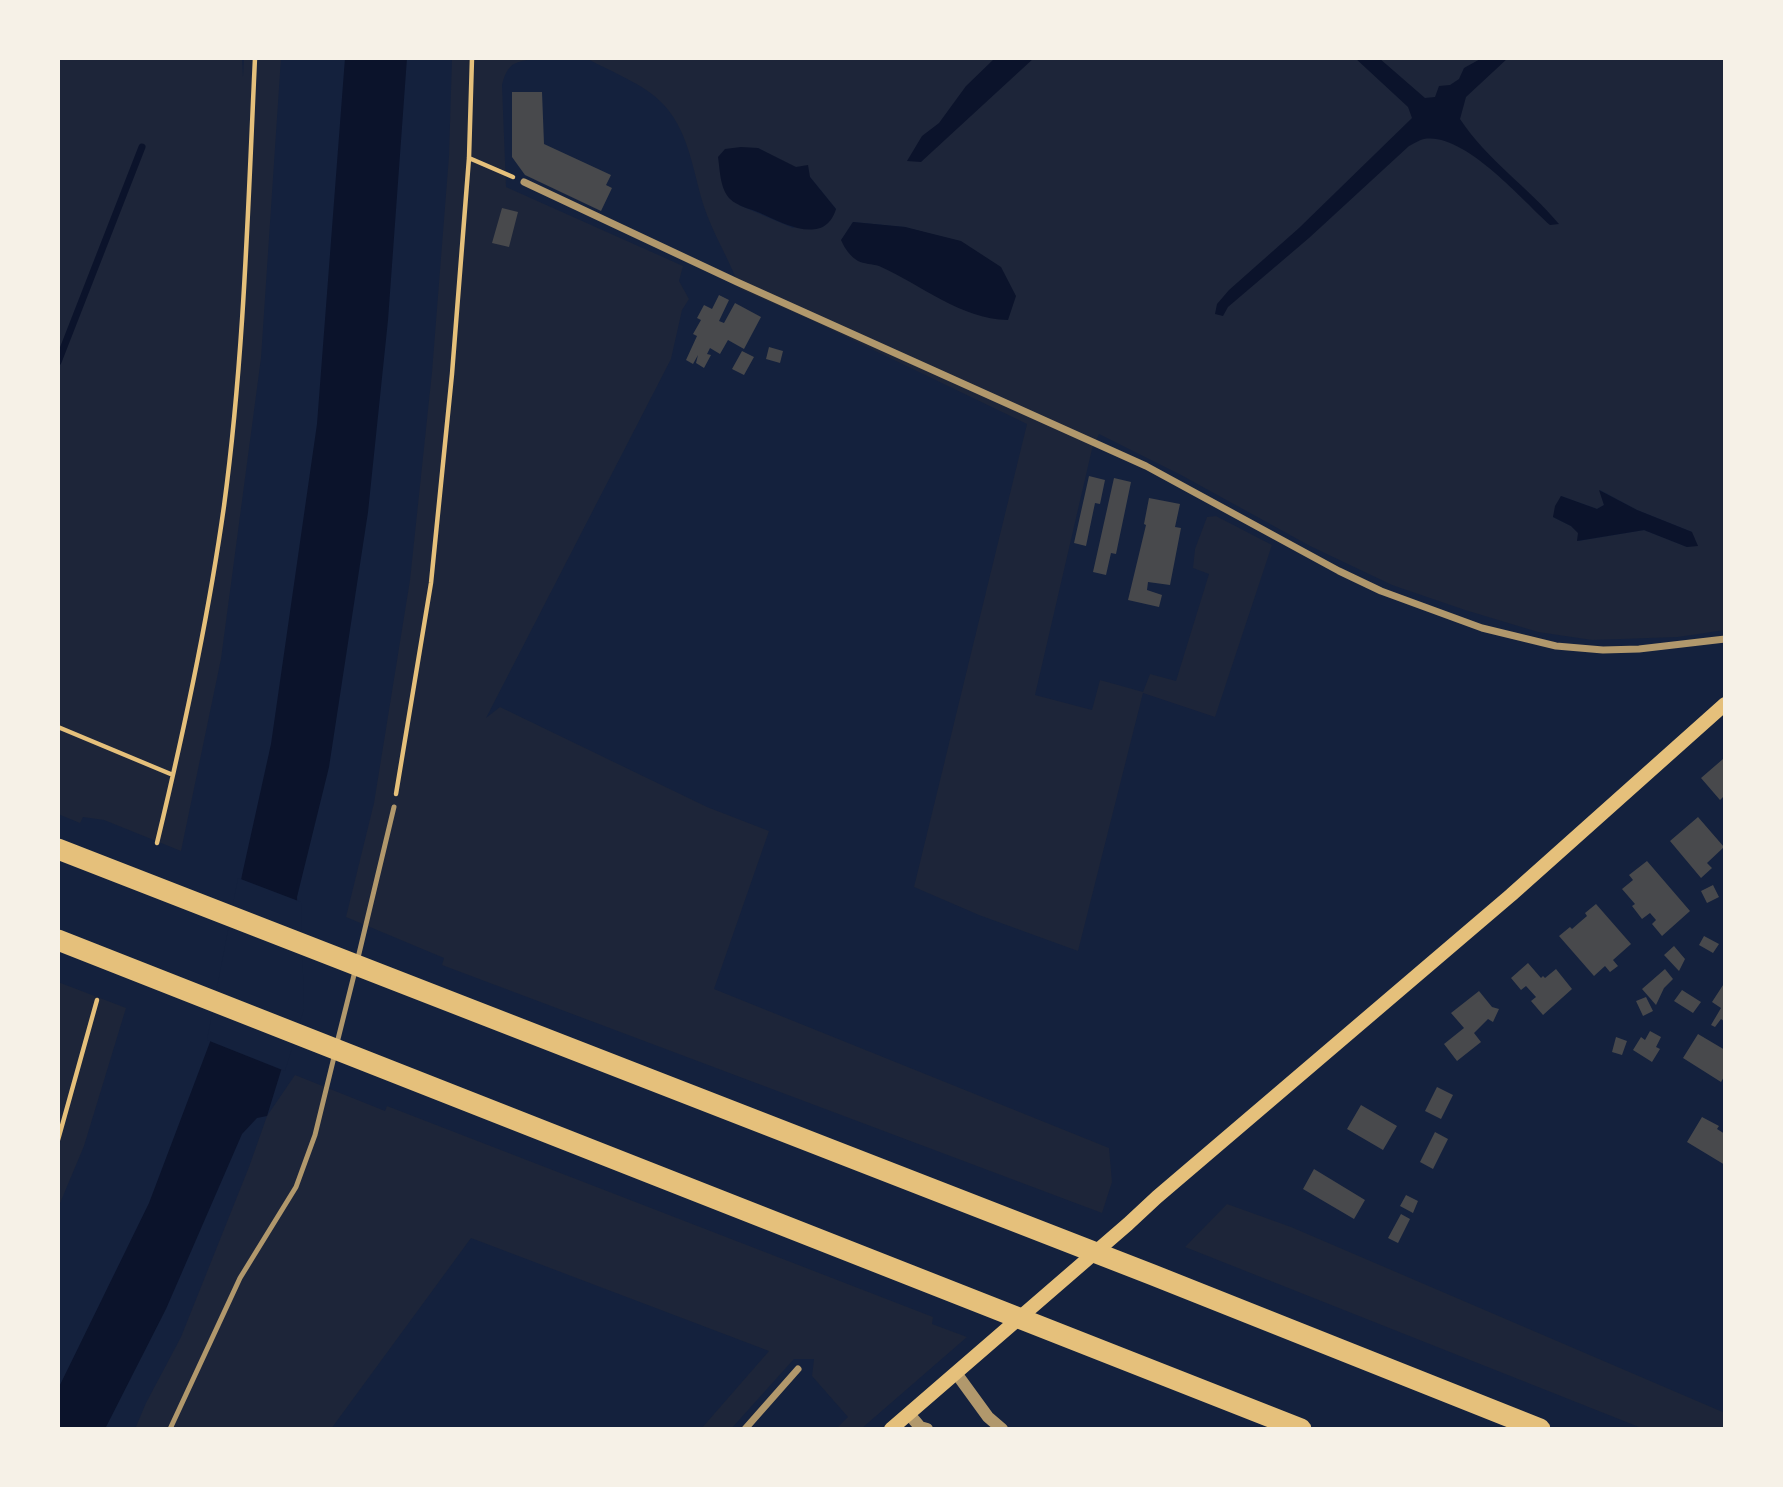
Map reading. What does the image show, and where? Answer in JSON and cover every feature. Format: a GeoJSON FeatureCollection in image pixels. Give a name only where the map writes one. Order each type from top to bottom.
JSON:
{"type":"FeatureCollection","features":[{"type":"Feature","properties":{"kind":"highway"},"geometry":{"type":"LineString","coordinates":[[66,853],[1153,1275],[1540,1429]]}},
{"type":"Feature","properties":{"kind":"highway"},"geometry":{"type":"LineString","coordinates":[[58,940],[1301,1429]]}},
{"type":"Feature","properties":{"kind":"main road"},"geometry":{"type":"LineString","coordinates":[[891,1429],[1157,1196],[1510,895],[1725,704]]}},
{"type":"Feature","properties":{"kind":"street"},"geometry":{"type":"LineString","coordinates":[[524,182],[737,282],[1146,466],[1381,592],[1482,628],[1556,646],[1603,650],[1639,649],[1725,639]]}},
{"type":"Feature","properties":{"kind":"street"},"geometry":{"type":"LineString","coordinates":[[744,1429],[798,1369]]}},
{"type":"Feature","properties":{"kind":"street"},"geometry":{"type":"LineString","coordinates":[[956,1373],[988,1417],[1002,1429]]}},
{"type":"Feature","properties":{"kind":"street"},"geometry":{"type":"LineString","coordinates":[[909,1414],[920,1427],[927,1429]]}},
{"type":"Feature","properties":{"kind":"lane"},"geometry":{"type":"LineString","coordinates":[[170,1429],[240,1278],[296,1187],[315,1135],[394,807]]}},
{"type":"Feature","properties":{"kind":"path"},"geometry":{"type":"LineString","coordinates":[[157,843],[199,655],[224,503],[239,356],[255,58]]}},
{"type":"Feature","properties":{"kind":"path"},"geometry":{"type":"LineString","coordinates":[[394,807],[430,583],[452,374],[469,158],[472,58]]}},
{"type":"Feature","properties":{"kind":"path"},"geometry":{"type":"LineString","coordinates":[[469,158],[524,182]]}},
{"type":"Feature","properties":{"kind":"path"},"geometry":{"type":"LineString","coordinates":[[58,727],[173,775]]}},
{"type":"Feature","properties":{"kind":"path"},"geometry":{"type":"LineString","coordinates":[[58,1140],[97,1000]]}},
{"type":"Feature","properties":{"kind":"shaded area"},"geometry":{"type":"Polygon","coordinates":[[[58,58],[242,58],[243,77],[244,58],[281,58],[261,358],[221,659],[181,851],[104,820],[83,817],[80,823],[58,814],[58,58]]]}},
{"type":"Feature","properties":{"kind":"shaded area"},"geometry":{"type":"Polygon","coordinates":[[[345,58],[407,58],[388,320],[368,512],[329,767],[297,897],[300,1009],[267,1116],[257,1118],[242,1134],[166,1309],[105,1429],[58,1429],[58,1389],[149,1203],[210,1042],[242,875],[271,744],[317,424],[345,58]]]}},
{"type":"Feature","properties":{"kind":"shaded area"},"geometry":{"type":"Polygon","coordinates":[[[452,58],[539,58],[514,64],[507,71],[502,85],[506,187],[683,266],[679,281],[689,299],[682,310],[671,359],[486,718],[500,707],[707,807],[769,831],[714,989],[1109,1148],[1112,1182],[1102,1213],[442,965],[444,958],[346,917],[374,803],[410,580],[432,372],[449,156],[452,58]]]}},
{"type":"Feature","properties":{"kind":"shaded area"},"geometry":{"type":"Polygon","coordinates":[[[586,58],[1725,58],[1725,630],[1678,637],[1592,640],[1538,632],[1465,610],[1392,585],[1310,546],[1181,475],[1099,434],[1092,449],[1035,695],[1092,710],[1100,680],[1143,692],[1150,674],[1176,681],[1209,574],[1193,568],[1195,549],[1207,517],[1216,516],[1272,545],[1215,717],[1143,693],[1078,951],[979,915],[914,887],[1027,424],[811,320],[740,289],[707,215],[691,158],[673,117],[664,105],[647,91],[586,58]],[[758,148],[739,205],[793,228],[836,209],[810,177],[758,148]],[[853,222],[842,240],[856,258],[877,265],[923,232],[905,227],[853,222]],[[1600,490],[1604,505],[1597,509],[1561,496],[1553,517],[1579,533],[1578,541],[1644,530],[1687,547],[1692,532],[1637,510],[1600,490]]]}},
{"type":"Feature","properties":{"kind":"shaded area"},"geometry":{"type":"Polygon","coordinates":[[[995,58],[1034,58],[921,162],[907,161],[922,136],[939,123],[966,86],[995,58]]]}},
{"type":"Feature","properties":{"kind":"shaded area"},"geometry":{"type":"Polygon","coordinates":[[[1355,58],[1379,58],[1425,98],[1435,97],[1439,86],[1450,85],[1459,79],[1464,68],[1482,58],[1508,58],[1466,97],[1460,119],[1482,148],[1559,224],[1550,225],[1492,170],[1457,146],[1440,140],[1424,139],[1409,146],[1309,238],[1228,307],[1223,316],[1215,314],[1217,304],[1229,290],[1299,228],[1412,118],[1408,107],[1355,58]]]}},
{"type":"Feature","properties":{"kind":"shaded area"},"geometry":{"type":"Polygon","coordinates":[[[758,148],[796,167],[808,165],[810,177],[836,209],[831,220],[823,227],[803,229],[733,201],[722,185],[718,157],[725,149],[758,148]]]}},
{"type":"Feature","properties":{"kind":"shaded area"},"geometry":{"type":"Polygon","coordinates":[[[853,222],[905,227],[961,241],[1001,267],[1016,296],[1008,320],[974,314],[879,266],[858,261],[848,252],[841,240],[853,222]]]}},
{"type":"Feature","properties":{"kind":"shaded area"},"geometry":{"type":"Polygon","coordinates":[[[1599,490],[1637,510],[1692,532],[1698,546],[1687,547],[1644,530],[1577,541],[1578,533],[1571,526],[1553,517],[1555,506],[1561,496],[1597,509],[1604,505],[1599,490]]]}},
{"type":"Feature","properties":{"kind":"shaded area"},"geometry":{"type":"Polygon","coordinates":[[[58,982],[126,1008],[84,1146],[58,1208],[58,982]]]}},
{"type":"Feature","properties":{"kind":"shaded area"},"geometry":{"type":"Polygon","coordinates":[[[295,1075],[385,1111],[387,1106],[933,1317],[932,1324],[967,1337],[861,1429],[836,1429],[848,1417],[812,1376],[814,1359],[794,1359],[731,1429],[701,1429],[769,1351],[471,1238],[331,1429],[135,1429],[181,1337],[267,1116],[295,1075]]]}},
{"type":"Feature","properties":{"kind":"shaded area"},"geometry":{"type":"Polygon","coordinates":[[[1227,1204],[1291,1227],[1725,1413],[1725,1429],[1644,1429],[1185,1247],[1227,1204]]]}},
{"type":"Feature","properties":{"kind":"pier"},"geometry":{"type":"Polygon","coordinates":[[[238,878],[301,902],[304,1009],[285,1071],[207,1040],[238,878]]]}},
{"type":"Feature","properties":{"kind":"building"},"geometry":{"type":"Polygon","coordinates":[[[512,92],[542,92],[544,144],[611,175],[606,185],[612,188],[601,211],[525,175],[512,157],[512,92]]]}},
{"type":"Feature","properties":{"kind":"building"},"geometry":{"type":"Polygon","coordinates":[[[502,208],[518,212],[509,247],[492,243],[502,208]]]}},
{"type":"Feature","properties":{"kind":"building"},"geometry":{"type":"Polygon","coordinates":[[[719,295],[729,300],[719,321],[724,323],[735,303],[761,317],[744,349],[728,340],[720,354],[710,348],[707,354],[711,355],[704,368],[696,363],[698,355],[693,364],[686,360],[697,336],[693,334],[701,320],[697,318],[704,305],[712,309],[719,295]]]}},
{"type":"Feature","properties":{"kind":"building"},"geometry":{"type":"Polygon","coordinates":[[[769,347],[783,351],[780,363],[766,359],[769,347]]]}},
{"type":"Feature","properties":{"kind":"building"},"geometry":{"type":"Polygon","coordinates":[[[742,351],[754,357],[744,375],[732,369],[742,351]]]}},
{"type":"Feature","properties":{"kind":"building"},"geometry":{"type":"Polygon","coordinates":[[[1089,476],[1105,480],[1100,504],[1095,503],[1086,546],[1074,543],[1089,476]]]}},
{"type":"Feature","properties":{"kind":"building"},"geometry":{"type":"Polygon","coordinates":[[[1114,478],[1131,482],[1116,554],[1111,553],[1106,575],[1093,572],[1114,478]]]}},
{"type":"Feature","properties":{"kind":"building"},"geometry":{"type":"Polygon","coordinates":[[[1149,498],[1180,504],[1175,527],[1181,528],[1170,585],[1148,582],[1147,590],[1162,595],[1159,607],[1128,600],[1146,525],[1149,498]]]}},
{"type":"Feature","properties":{"kind":"building"},"geometry":{"type":"Polygon","coordinates":[[[1723,759],[1725,795],[1720,800],[1701,778],[1723,759]]]}},
{"type":"Feature","properties":{"kind":"building"},"geometry":{"type":"Polygon","coordinates":[[[1698,817],[1724,847],[1707,863],[1712,868],[1701,878],[1670,841],[1698,817]]]}},
{"type":"Feature","properties":{"kind":"building"},"geometry":{"type":"Polygon","coordinates":[[[1647,861],[1690,911],[1662,936],[1652,924],[1656,920],[1650,913],[1642,919],[1632,906],[1635,904],[1622,889],[1633,880],[1629,875],[1647,861]]]}},
{"type":"Feature","properties":{"kind":"building"},"geometry":{"type":"Polygon","coordinates":[[[1713,885],[1719,897],[1707,903],[1701,891],[1713,885]]]}},
{"type":"Feature","properties":{"kind":"building"},"geometry":{"type":"Polygon","coordinates":[[[1596,904],[1631,944],[1613,960],[1618,966],[1610,972],[1605,966],[1594,976],[1559,936],[1570,927],[1572,929],[1596,904]]]}},
{"type":"Feature","properties":{"kind":"building"},"geometry":{"type":"Polygon","coordinates":[[[1704,936],[1719,944],[1713,953],[1699,945],[1704,936]]]}},
{"type":"Feature","properties":{"kind":"building"},"geometry":{"type":"Polygon","coordinates":[[[1674,946],[1685,959],[1679,971],[1664,955],[1674,946]]]}},
{"type":"Feature","properties":{"kind":"building"},"geometry":{"type":"Polygon","coordinates":[[[1528,963],[1541,978],[1556,969],[1572,989],[1543,1015],[1531,1001],[1536,997],[1526,986],[1521,990],[1511,978],[1528,963]]]}},
{"type":"Feature","properties":{"kind":"building"},"geometry":{"type":"Polygon","coordinates":[[[1665,969],[1673,979],[1664,988],[1656,1005],[1642,989],[1665,969]]]}},
{"type":"Feature","properties":{"kind":"building"},"geometry":{"type":"Polygon","coordinates":[[[1725,982],[1725,1022],[1721,1019],[1715,1027],[1711,1025],[1721,1008],[1712,1002],[1725,982]]]}},
{"type":"Feature","properties":{"kind":"building"},"geometry":{"type":"Polygon","coordinates":[[[1682,990],[1701,1002],[1693,1013],[1674,1001],[1682,990]]]}},
{"type":"Feature","properties":{"kind":"building"},"geometry":{"type":"Polygon","coordinates":[[[1479,991],[1492,1007],[1499,1009],[1493,1022],[1488,1019],[1474,1033],[1481,1042],[1457,1061],[1444,1044],[1464,1028],[1451,1013],[1479,991]]]}},
{"type":"Feature","properties":{"kind":"building"},"geometry":{"type":"Polygon","coordinates":[[[1646,997],[1653,1011],[1643,1016],[1636,1001],[1646,997]]]}},
{"type":"Feature","properties":{"kind":"building"},"geometry":{"type":"Polygon","coordinates":[[[1650,1031],[1661,1037],[1656,1047],[1660,1049],[1652,1062],[1633,1050],[1641,1037],[1645,1040],[1650,1031]]]}},
{"type":"Feature","properties":{"kind":"building"},"geometry":{"type":"Polygon","coordinates":[[[1698,1034],[1725,1050],[1725,1075],[1721,1082],[1683,1058],[1698,1034]]]}},
{"type":"Feature","properties":{"kind":"building"},"geometry":{"type":"Polygon","coordinates":[[[1616,1037],[1627,1041],[1622,1055],[1612,1052],[1616,1037]]]}},
{"type":"Feature","properties":{"kind":"building"},"geometry":{"type":"Polygon","coordinates":[[[1437,1087],[1453,1095],[1441,1119],[1425,1111],[1437,1087]]]}},
{"type":"Feature","properties":{"kind":"building"},"geometry":{"type":"Polygon","coordinates":[[[1361,1105],[1397,1126],[1383,1150],[1347,1129],[1361,1105]]]}},
{"type":"Feature","properties":{"kind":"building"},"geometry":{"type":"Polygon","coordinates":[[[1702,1117],[1719,1126],[1717,1129],[1725,1134],[1725,1165],[1687,1142],[1702,1117]]]}},
{"type":"Feature","properties":{"kind":"building"},"geometry":{"type":"Polygon","coordinates":[[[1435,1132],[1448,1139],[1433,1169],[1420,1162],[1435,1132]]]}},
{"type":"Feature","properties":{"kind":"building"},"geometry":{"type":"Polygon","coordinates":[[[1314,1169],[1365,1200],[1354,1219],[1303,1189],[1314,1169]]]}},
{"type":"Feature","properties":{"kind":"building"},"geometry":{"type":"Polygon","coordinates":[[[1406,1195],[1418,1201],[1413,1213],[1400,1206],[1406,1195]]]}},
{"type":"Feature","properties":{"kind":"building"},"geometry":{"type":"Polygon","coordinates":[[[1401,1214],[1410,1219],[1398,1243],[1388,1238],[1401,1214]]]}},
{"type":"Feature","properties":{"kind":"waterway"},"geometry":{"type":"LineString","coordinates":[[58,362],[142,147]]}}]}
